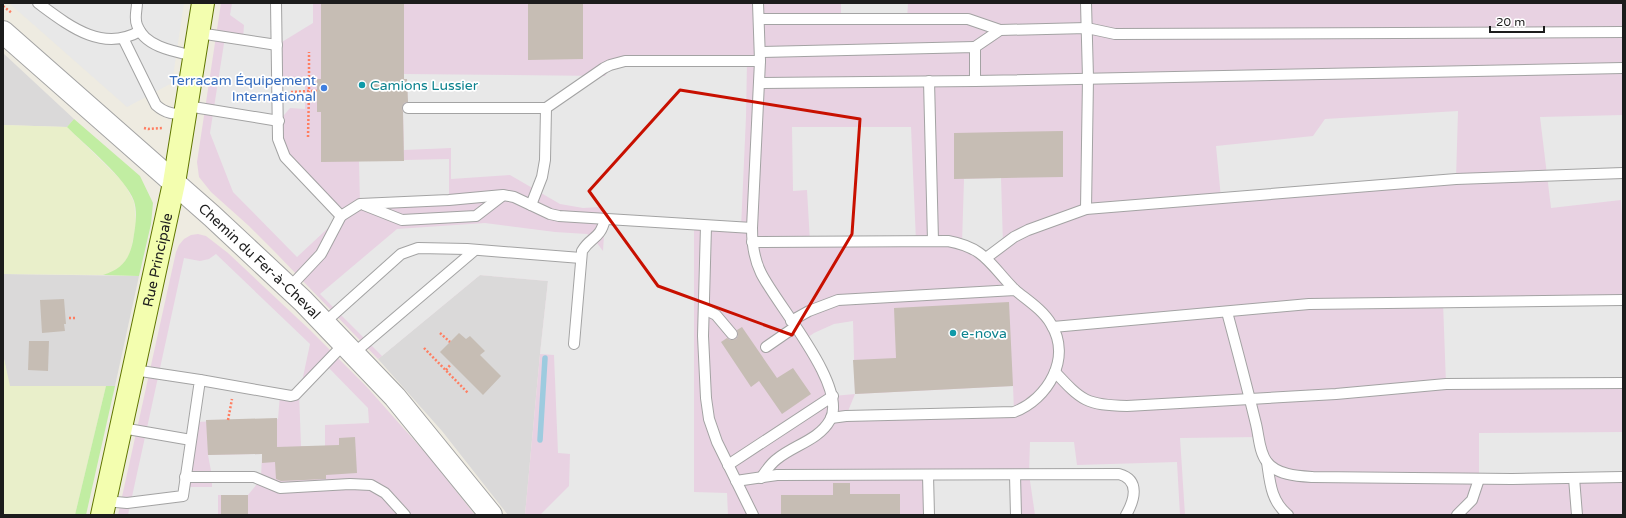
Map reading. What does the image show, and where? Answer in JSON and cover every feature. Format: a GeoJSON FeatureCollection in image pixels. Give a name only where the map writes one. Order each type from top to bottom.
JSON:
{"type":"FeatureCollection","features":[{"type":"Feature","properties":{"kind":"main road","name":"Rue Principale"},"geometry":{"type":"LineString","coordinates":[[103,508],[122,428],[174,183],[187,110],[203,3]]}},
{"type":"Feature","properties":{"kind":"street","name":"Chemin du Fer-à-Cheval"},"geometry":{"type":"LineString","coordinates":[[7,41],[174,183],[289,288],[349,348],[399,403],[491,515]]}},
{"type":"Feature","properties":{"kind":"lane"},"geometry":{"type":"LineString","coordinates":[[38,3],[72,27],[87,34],[114,39],[123,38],[140,31]]}},
{"type":"Feature","properties":{"kind":"lane"},"geometry":{"type":"LineString","coordinates":[[137,3],[136,24],[140,31],[149,40],[164,48],[195,56]]}},
{"type":"Feature","properties":{"kind":"lane"},"geometry":{"type":"LineString","coordinates":[[276,3],[278,139],[285,157],[341,216]]}},
{"type":"Feature","properties":{"kind":"lane"},"geometry":{"type":"LineString","coordinates":[[758,3],[760,56],[752,228],[754,255],[761,273],[815,358],[833,396],[834,409],[831,418],[820,433],[777,458],[769,466],[761,478]]}},
{"type":"Feature","properties":{"kind":"lane"},"geometry":{"type":"LineString","coordinates":[[1086,3],[1088,78],[1086,209]]}},
{"type":"Feature","properties":{"kind":"lane"},"geometry":{"type":"LineString","coordinates":[[758,19],[968,19],[1000,30],[1087,28],[1115,34],[1623,32]]}},
{"type":"Feature","properties":{"kind":"lane"},"geometry":{"type":"LineString","coordinates":[[408,108],[546,108],[604,68],[625,61],[975,47],[1000,30]]}},
{"type":"Feature","properties":{"kind":"lane"},"geometry":{"type":"LineString","coordinates":[[199,33],[277,45]]}},
{"type":"Feature","properties":{"kind":"lane"},"geometry":{"type":"LineString","coordinates":[[123,38],[156,106],[162,110],[169,113],[187,110],[278,121]]}},
{"type":"Feature","properties":{"kind":"lane"},"geometry":{"type":"LineString","coordinates":[[975,47],[975,81]]}},
{"type":"Feature","properties":{"kind":"lane"},"geometry":{"type":"LineString","coordinates":[[759,83],[975,81],[1623,68]]}},
{"type":"Feature","properties":{"kind":"lane"},"geometry":{"type":"LineString","coordinates":[[929,81],[933,241]]}},
{"type":"Feature","properties":{"kind":"lane"},"geometry":{"type":"LineString","coordinates":[[531,205],[542,177],[545,160],[546,108]]}},
{"type":"Feature","properties":{"kind":"lane"},"geometry":{"type":"LineString","coordinates":[[986,258],[1014,237],[1028,230],[1086,209],[1456,179],[1623,173]]}},
{"type":"Feature","properties":{"kind":"lane"},"geometry":{"type":"LineString","coordinates":[[289,288],[321,254],[341,216],[360,204],[449,200],[503,195],[514,197],[550,214],[559,216],[752,228]]}},
{"type":"Feature","properties":{"kind":"lane"},"geometry":{"type":"LineString","coordinates":[[360,204],[402,220],[476,216],[503,195]]}},
{"type":"Feature","properties":{"kind":"lane"},"geometry":{"type":"LineString","coordinates":[[574,344],[582,251],[585,246],[599,234],[606,219]]}},
{"type":"Feature","properties":{"kind":"lane"},"geometry":{"type":"LineString","coordinates":[[706,226],[703,336],[706,398],[709,419],[728,465],[753,515]]}},
{"type":"Feature","properties":{"kind":"lane"},"geometry":{"type":"LineString","coordinates":[[752,242],[948,241],[962,243],[978,251],[986,258],[1015,290],[1044,314],[1055,332],[1058,352],[1055,372],[1049,385],[1032,403],[1014,412],[846,416],[831,418]]}},
{"type":"Feature","properties":{"kind":"lane"},"geometry":{"type":"LineString","coordinates":[[324,323],[401,254],[418,248],[475,250],[581,258]]}},
{"type":"Feature","properties":{"kind":"lane"},"geometry":{"type":"LineString","coordinates":[[134,370],[291,396],[295,395],[349,348],[475,250]]}},
{"type":"Feature","properties":{"kind":"lane"},"geometry":{"type":"LineString","coordinates":[[766,347],[809,311],[838,300],[1015,290]]}},
{"type":"Feature","properties":{"kind":"lane"},"geometry":{"type":"LineString","coordinates":[[1053,327],[1227,312],[1271,306],[1309,304],[1623,300]]}},
{"type":"Feature","properties":{"kind":"lane"},"geometry":{"type":"LineString","coordinates":[[704,309],[716,315],[732,334]]}},
{"type":"Feature","properties":{"kind":"lane"},"geometry":{"type":"LineString","coordinates":[[1227,312],[1250,399],[1262,453],[1267,462],[1272,493],[1280,508],[1288,515]]}},
{"type":"Feature","properties":{"kind":"lane"},"geometry":{"type":"LineString","coordinates":[[1055,372],[1079,396],[1090,402],[1101,405],[1127,406],[1359,392],[1446,384],[1623,383]]}},
{"type":"Feature","properties":{"kind":"lane"},"geometry":{"type":"LineString","coordinates":[[103,508],[127,503],[183,496],[200,380]]}},
{"type":"Feature","properties":{"kind":"lane"},"geometry":{"type":"LineString","coordinates":[[728,465],[833,396]]}},
{"type":"Feature","properties":{"kind":"lane"},"geometry":{"type":"LineString","coordinates":[[122,428],[191,440]]}},
{"type":"Feature","properties":{"kind":"lane"},"geometry":{"type":"LineString","coordinates":[[1267,462],[1274,468],[1284,472],[1313,477],[1479,479],[1623,476]]}},
{"type":"Feature","properties":{"kind":"lane"},"geometry":{"type":"LineString","coordinates":[[736,481],[777,476],[1119,474],[1125,476],[1131,481],[1134,493],[1133,502],[1126,515]]}},
{"type":"Feature","properties":{"kind":"lane"},"geometry":{"type":"LineString","coordinates":[[928,475],[929,515]]}},
{"type":"Feature","properties":{"kind":"lane"},"geometry":{"type":"LineString","coordinates":[[1015,475],[1016,515]]}},
{"type":"Feature","properties":{"kind":"lane"},"geometry":{"type":"LineString","coordinates":[[185,477],[254,477],[280,488],[349,479],[376,487],[384,493],[405,515]]}},
{"type":"Feature","properties":{"kind":"lane"},"geometry":{"type":"LineString","coordinates":[[1574,478],[1577,515]]}},
{"type":"Feature","properties":{"kind":"lane"},"geometry":{"type":"LineString","coordinates":[[1457,515],[1472,500],[1479,479]]}},
{"type":"Feature","properties":{"kind":"path"},"geometry":{"type":"LineString","coordinates":[[308,137],[309,52]]}},
{"type":"Feature","properties":{"kind":"path"},"geometry":{"type":"LineString","coordinates":[[278,93],[317,91]]}},
{"type":"Feature","properties":{"kind":"path"},"geometry":{"type":"LineString","coordinates":[[69,318],[77,318]]}},
{"type":"Feature","properties":{"kind":"path"},"geometry":{"type":"LineString","coordinates":[[440,333],[450,342]]}},
{"type":"Feature","properties":{"kind":"path"},"geometry":{"type":"LineString","coordinates":[[424,348],[468,393]]}},
{"type":"Feature","properties":{"kind":"path"},"geometry":{"type":"LineString","coordinates":[[446,370],[451,364]]}},
{"type":"Feature","properties":{"kind":"path"},"geometry":{"type":"LineString","coordinates":[[228,420],[234,386]]}},
{"type":"Feature","properties":{"kind":"highlighted area"},"geometry":{"type":"Polygon","coordinates":[[[680,90],[860,119],[852,234],[792,335],[658,286],[589,191],[680,90]]]}},
{"type":"Feature","properties":{"kind":"shaded area"},"geometry":{"type":"Polygon","coordinates":[[[9,3],[184,3],[172,83],[127,107],[9,3]]]}},
{"type":"Feature","properties":{"kind":"shaded area"},"geometry":{"type":"Polygon","coordinates":[[[221,3],[1623,3],[1623,515],[525,515],[548,281],[480,275],[378,359],[249,226],[211,192],[199,177],[197,162],[221,3]]]}},
{"type":"Feature","properties":{"kind":"shaded area"},"geometry":{"type":"Polygon","coordinates":[[[232,3],[313,3],[313,23],[277,45],[278,78],[305,77],[305,109],[290,108],[279,121],[280,147],[341,216],[297,257],[233,192],[210,133],[225,37],[243,39],[244,25],[230,15],[232,3]]]}},
{"type":"Feature","properties":{"kind":"shaded area"},"geometry":{"type":"Polygon","coordinates":[[[841,3],[908,3],[907,19],[841,19],[841,3]]]}},
{"type":"Feature","properties":{"kind":"shaded area"},"geometry":{"type":"Polygon","coordinates":[[[3,53],[74,119],[67,127],[3,125],[3,53]]]}},
{"type":"Feature","properties":{"kind":"shaded area"},"geometry":{"type":"Polygon","coordinates":[[[747,61],[741,228],[694,225],[694,492],[727,493],[728,515],[540,515],[569,486],[570,454],[558,453],[554,355],[540,354],[548,281],[480,275],[382,356],[320,294],[397,229],[485,223],[555,232],[587,234],[594,239],[603,251],[605,219],[600,207],[583,208],[560,204],[510,175],[451,179],[451,148],[404,150],[403,111],[407,111],[408,108],[407,80],[404,79],[404,74],[605,76],[610,65],[747,61]]]}},
{"type":"Feature","properties":{"kind":"shaded area"},"geometry":{"type":"Polygon","coordinates":[[[1458,111],[1456,179],[1221,198],[1216,146],[1313,136],[1325,119],[1458,111]]]}},
{"type":"Feature","properties":{"kind":"shaded area"},"geometry":{"type":"Polygon","coordinates":[[[1623,115],[1623,232],[1621,200],[1551,208],[1540,117],[1623,115]]]}},
{"type":"Feature","properties":{"kind":"shaded area"},"geometry":{"type":"Polygon","coordinates":[[[792,127],[911,127],[916,241],[810,242],[807,190],[793,191],[792,127]]]}},
{"type":"Feature","properties":{"kind":"shaded area"},"geometry":{"type":"Polygon","coordinates":[[[449,159],[449,200],[360,204],[359,161],[449,159]]]}},
{"type":"Feature","properties":{"kind":"shaded area"},"geometry":{"type":"Polygon","coordinates":[[[1001,178],[1003,245],[986,258],[962,243],[964,179],[1001,178]]]}},
{"type":"Feature","properties":{"kind":"shaded area"},"geometry":{"type":"Polygon","coordinates":[[[198,234],[206,236],[228,253],[310,330],[366,386],[429,457],[475,515],[118,515],[176,252],[184,239],[191,235],[198,234]]]}},
{"type":"Feature","properties":{"kind":"shaded area"},"geometry":{"type":"Polygon","coordinates":[[[216,254],[310,344],[300,391],[325,364],[368,408],[369,423],[325,425],[325,446],[301,446],[299,392],[280,394],[278,419],[194,422],[184,487],[212,487],[212,476],[208,455],[262,454],[261,479],[248,495],[218,495],[218,515],[128,515],[184,258],[200,261],[209,259],[216,254]]]}},
{"type":"Feature","properties":{"kind":"shaded area"},"geometry":{"type":"Polygon","coordinates":[[[3,274],[139,276],[115,386],[9,386],[3,354],[3,274]]]}},
{"type":"Feature","properties":{"kind":"shaded area"},"geometry":{"type":"Polygon","coordinates":[[[480,275],[548,281],[525,515],[508,515],[442,431],[378,359],[480,275]]]}},
{"type":"Feature","properties":{"kind":"shaded area"},"geometry":{"type":"Polygon","coordinates":[[[1623,300],[1623,383],[1446,384],[1443,302],[1623,300]]]}},
{"type":"Feature","properties":{"kind":"shaded area"},"geometry":{"type":"Polygon","coordinates":[[[853,321],[855,394],[833,396],[804,340],[814,333],[834,324],[853,321]]]}},
{"type":"Feature","properties":{"kind":"shaded area"},"geometry":{"type":"Polygon","coordinates":[[[1013,386],[1014,412],[846,416],[855,394],[1013,386]]]}},
{"type":"Feature","properties":{"kind":"shaded area"},"geometry":{"type":"Polygon","coordinates":[[[1623,432],[1623,477],[1479,479],[1479,433],[1623,432]]]}},
{"type":"Feature","properties":{"kind":"shaded area"},"geometry":{"type":"Polygon","coordinates":[[[1259,437],[1272,493],[1288,515],[1185,515],[1180,438],[1259,437]]]}},
{"type":"Feature","properties":{"kind":"shaded area"},"geometry":{"type":"Polygon","coordinates":[[[1030,442],[1074,442],[1077,465],[1177,462],[1180,515],[1035,515],[1029,474],[1030,442]]]}},
{"type":"Feature","properties":{"kind":"shaded area"},"geometry":{"type":"Polygon","coordinates":[[[928,475],[1015,475],[1016,515],[929,515],[928,475]]]}},
{"type":"Feature","properties":{"kind":"green space"},"geometry":{"type":"Polygon","coordinates":[[[74,119],[140,176],[153,203],[151,224],[139,276],[103,275],[120,267],[127,259],[133,241],[136,216],[135,206],[130,192],[123,182],[67,127],[74,119]]]}},
{"type":"Feature","properties":{"kind":"green space"},"geometry":{"type":"Polygon","coordinates":[[[3,125],[67,127],[124,183],[134,202],[136,224],[130,255],[117,271],[103,275],[3,274],[3,125]]]}},
{"type":"Feature","properties":{"kind":"green space"},"geometry":{"type":"Polygon","coordinates":[[[3,354],[10,386],[106,386],[75,515],[3,515],[3,354]]]}},
{"type":"Feature","properties":{"kind":"green space"},"geometry":{"type":"Polygon","coordinates":[[[106,386],[115,386],[86,515],[75,515],[106,386]]]}},
{"type":"Feature","properties":{"kind":"building","name":"Camions Lussier"},"geometry":{"type":"Polygon","coordinates":[[[321,3],[404,3],[404,79],[407,79],[408,102],[404,103],[402,108],[404,161],[321,162],[321,112],[317,112],[317,79],[321,79],[321,3]]]}},
{"type":"Feature","properties":{"kind":"building"},"geometry":{"type":"Polygon","coordinates":[[[583,3],[583,59],[528,60],[528,4],[583,3]]]}},
{"type":"Feature","properties":{"kind":"building"},"geometry":{"type":"Polygon","coordinates":[[[1063,131],[1063,177],[954,179],[954,133],[1063,131]]]}},
{"type":"Feature","properties":{"kind":"building"},"geometry":{"type":"Polygon","coordinates":[[[64,299],[66,324],[64,324],[65,331],[42,333],[40,300],[64,299]]]}},
{"type":"Feature","properties":{"kind":"building","name":"e-nova"},"geometry":{"type":"Polygon","coordinates":[[[1009,302],[1013,386],[855,394],[853,360],[896,358],[894,308],[1009,302]]]}},
{"type":"Feature","properties":{"kind":"building"},"geometry":{"type":"Polygon","coordinates":[[[742,327],[777,378],[793,368],[811,394],[782,414],[759,381],[751,387],[721,342],[727,338],[730,340],[736,339],[738,336],[737,330],[742,327]]]}},
{"type":"Feature","properties":{"kind":"building"},"geometry":{"type":"Polygon","coordinates":[[[459,333],[466,339],[470,336],[485,351],[480,355],[501,376],[483,395],[440,352],[459,333]]]}},
{"type":"Feature","properties":{"kind":"building"},"geometry":{"type":"Polygon","coordinates":[[[29,341],[49,341],[48,371],[28,370],[29,341]]]}},
{"type":"Feature","properties":{"kind":"building"},"geometry":{"type":"Polygon","coordinates":[[[277,418],[277,447],[339,445],[339,438],[355,437],[357,473],[326,475],[326,479],[281,481],[276,479],[275,462],[262,463],[262,454],[208,455],[206,420],[277,418]]]}},
{"type":"Feature","properties":{"kind":"building"},"geometry":{"type":"Polygon","coordinates":[[[833,483],[850,483],[850,494],[900,494],[900,515],[781,515],[781,495],[833,495],[833,483]]]}},
{"type":"Feature","properties":{"kind":"building"},"geometry":{"type":"Polygon","coordinates":[[[221,495],[248,495],[248,515],[221,515],[221,495]]]}},
{"type":"Feature","properties":{"kind":"waterway"},"geometry":{"type":"LineString","coordinates":[[540,440],[545,358]]}},
{"type":"Feature","properties":{"kind":"place","name":"Camions Lussier"},"geometry":{"type":"Point","coordinates":[362,85]}},
{"type":"Feature","properties":{"kind":"place","name":"Terracam Équipement International"},"geometry":{"type":"Point","coordinates":[324,88]}},
{"type":"Feature","properties":{"kind":"place","name":"e-nova"},"geometry":{"type":"Point","coordinates":[953,333]}}]}
